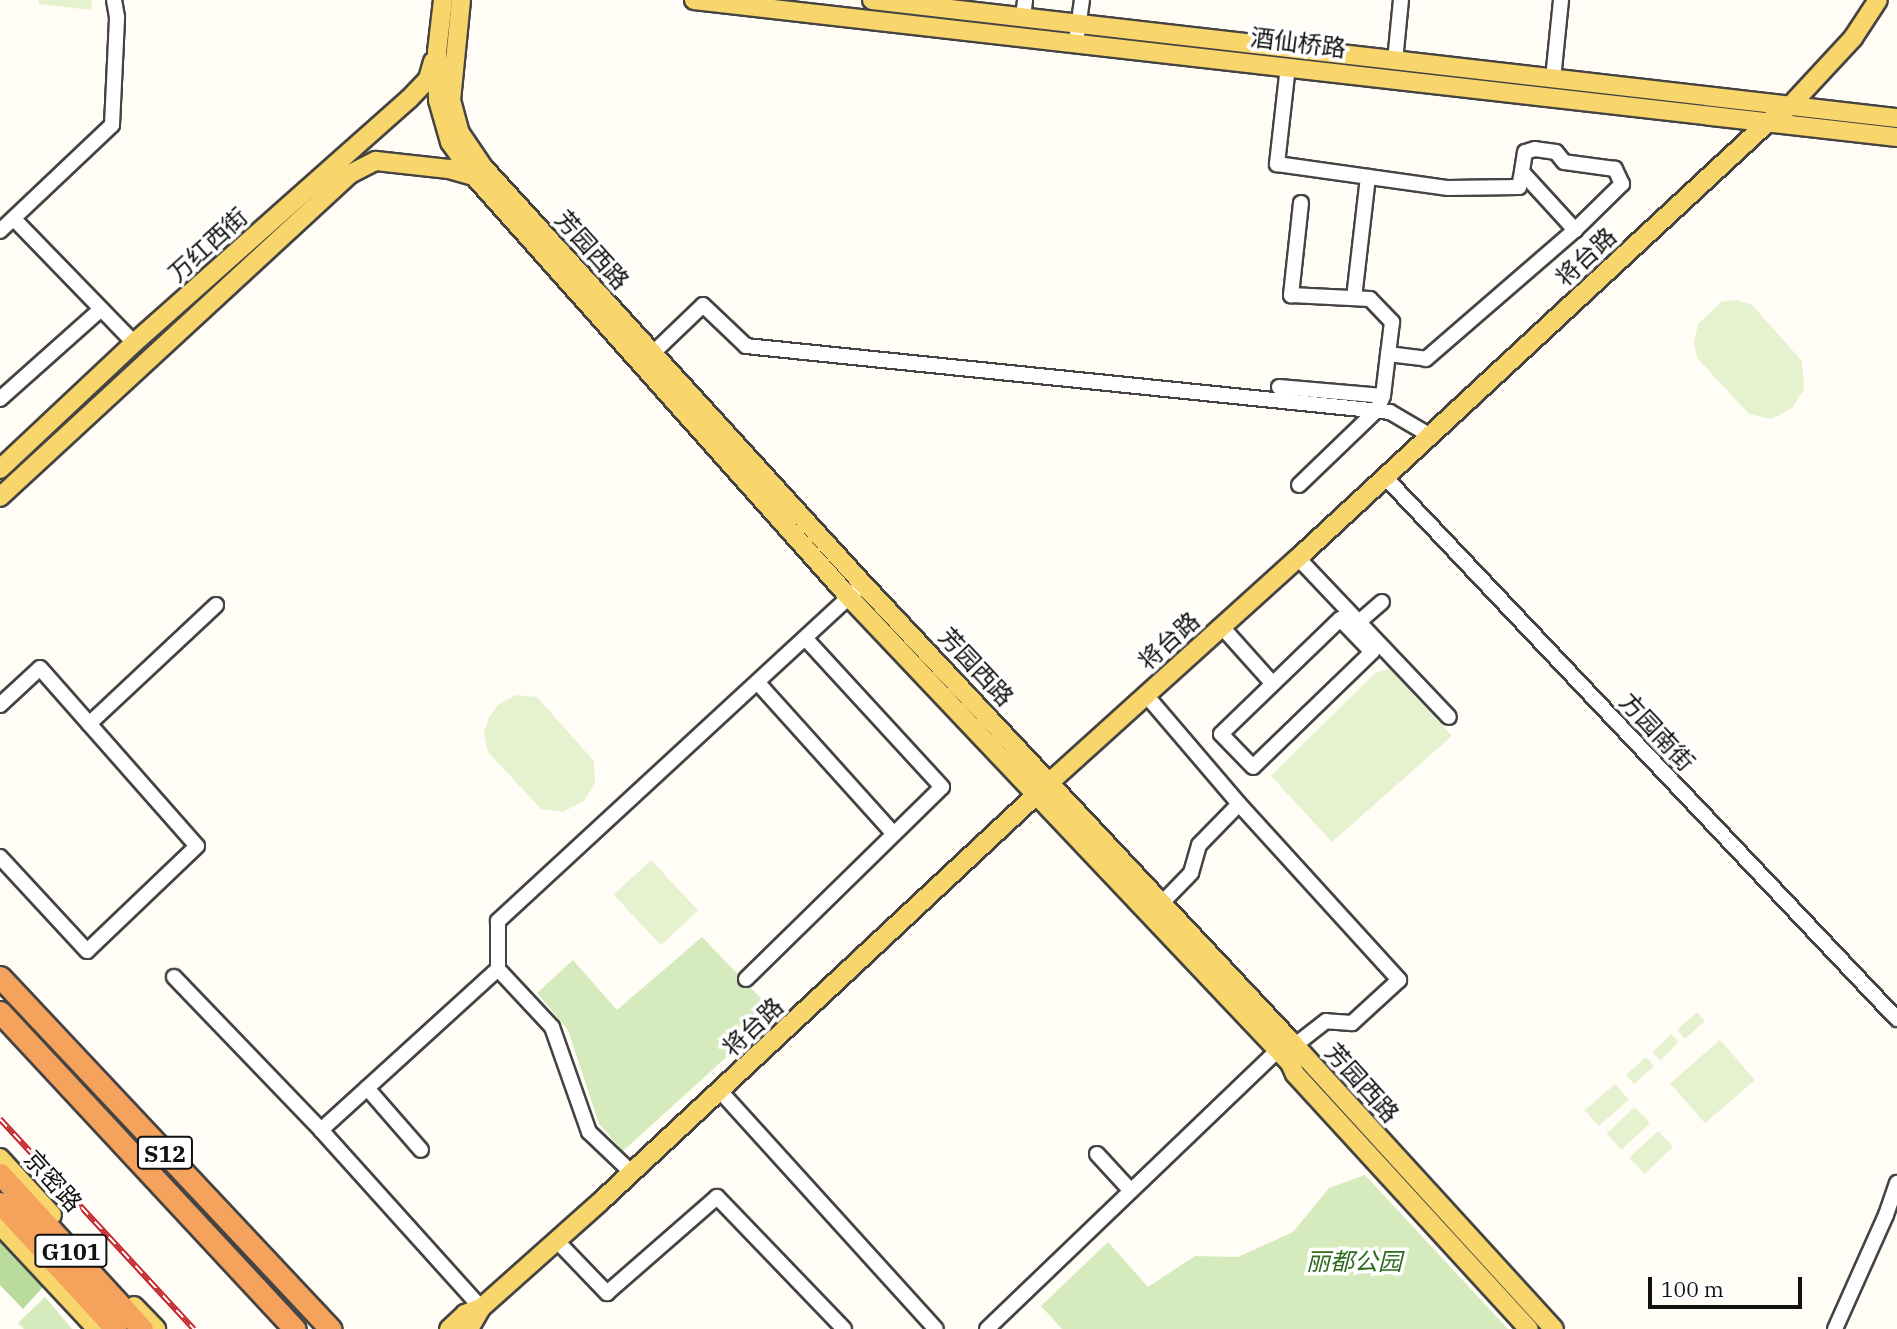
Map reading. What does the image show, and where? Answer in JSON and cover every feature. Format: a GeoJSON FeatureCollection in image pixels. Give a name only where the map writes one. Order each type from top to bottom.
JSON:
{"type":"FeatureCollection","features":[{"type":"Feature","properties":{"kind":"highway","name":"S12"},"geometry":{"type":"LineString","coordinates":[[0,977],[331,1329]]}},
{"type":"Feature","properties":{"kind":"highway","name":"S12"},"geometry":{"type":"LineString","coordinates":[[0,1013],[295,1329]]}},
{"type":"Feature","properties":{"kind":"highway","name":"G101"},"geometry":{"type":"LineString","coordinates":[[0,1174],[142,1329]]}},
{"type":"Feature","properties":{"kind":"highway","name":"G101"},"geometry":{"type":"LineString","coordinates":[[0,1203],[116,1329]]}},
{"type":"Feature","properties":{"kind":"main road","name":"芳园西路"},"geometry":{"type":"LineString","coordinates":[[443,0],[437,52],[438,100],[450,142],[474,176],[849,597],[1162,903],[1287,1045],[1295,1074],[1529,1329]]}},
{"type":"Feature","properties":{"kind":"main road","name":"芳园西路"},"geometry":{"type":"LineString","coordinates":[[461,0],[451,100],[460,133],[482,167],[863,584],[1043,788],[1554,1329]]}},
{"type":"Feature","properties":{"kind":"main road","name":"酒仙桥路"},"geometry":{"type":"LineString","coordinates":[[694,0],[1897,137]]}},
{"type":"Feature","properties":{"kind":"main road","name":"酒仙桥路"},"geometry":{"type":"LineString","coordinates":[[872,0],[1024,8],[1079,22],[1897,118]]}},
{"type":"Feature","properties":{"kind":"main road","name":"将台路"},"geometry":{"type":"LineString","coordinates":[[469,1329],[481,1308],[720,1091],[1043,788],[1298,558],[1768,122],[1790,106],[1847,46],[1878,0]]}},
{"type":"Feature","properties":{"kind":"main road","name":"万红西街"},"geometry":{"type":"LineString","coordinates":[[0,469],[134,343],[409,99],[428,79],[437,52]]}},
{"type":"Feature","properties":{"kind":"main road","name":"万红西街"},"geometry":{"type":"LineString","coordinates":[[0,498],[350,174],[376,162],[449,169],[474,176]]}},
{"type":"Feature","properties":{"kind":"main road","name":"京密路"},"geometry":{"type":"LineString","coordinates":[[0,1158],[156,1329]]}},
{"type":"Feature","properties":{"kind":"main road","name":"G101"},"geometry":{"type":"LineString","coordinates":[[0,1225],[97,1329]]}},
{"type":"Feature","properties":{"kind":"main road","name":"将台路"},"geometry":{"type":"LineString","coordinates":[[449,1329],[465,1314],[481,1308]]}},
{"type":"Feature","properties":{"kind":"street"},"geometry":{"type":"LineString","coordinates":[[0,231],[112,125],[117,17],[114,0]]}},
{"type":"Feature","properties":{"kind":"street"},"geometry":{"type":"LineString","coordinates":[[1076,42],[1082,0]]}},
{"type":"Feature","properties":{"kind":"street"},"geometry":{"type":"LineString","coordinates":[[1395,61],[1401,0]]}},
{"type":"Feature","properties":{"kind":"street"},"geometry":{"type":"LineString","coordinates":[[1553,79],[1561,0]]}},
{"type":"Feature","properties":{"kind":"street"},"geometry":{"type":"LineString","coordinates":[[1288,66],[1277,164],[1448,188],[1519,187],[1525,152],[1535,149],[1556,152],[1564,162],[1615,169],[1622,184],[1575,230],[1426,359],[1388,354]]}},
{"type":"Feature","properties":{"kind":"street"},"geometry":{"type":"LineString","coordinates":[[1522,172],[1575,230]]}},
{"type":"Feature","properties":{"kind":"street"},"geometry":{"type":"LineString","coordinates":[[1353,299],[1368,177]]}},
{"type":"Feature","properties":{"kind":"street"},"geometry":{"type":"LineString","coordinates":[[1299,485],[1377,410],[1383,396],[1392,322],[1370,299],[1291,295],[1301,203]]}},
{"type":"Feature","properties":{"kind":"street"},"geometry":{"type":"LineString","coordinates":[[14,219],[134,343]]}},
{"type":"Feature","properties":{"kind":"street"},"geometry":{"type":"LineString","coordinates":[[653,353],[703,305],[746,346],[1377,410],[1390,412],[1429,435]]}},
{"type":"Feature","properties":{"kind":"street"},"geometry":{"type":"LineString","coordinates":[[0,399],[101,309]]}},
{"type":"Feature","properties":{"kind":"street"},"geometry":{"type":"LineString","coordinates":[[1279,387],[1383,396]]}},
{"type":"Feature","properties":{"kind":"street","name":"方园南街"},"geometry":{"type":"LineString","coordinates":[[1384,476],[1897,1019]]}},
{"type":"Feature","properties":{"kind":"street"},"geometry":{"type":"LineString","coordinates":[[1298,558],[1449,717]]}},
{"type":"Feature","properties":{"kind":"street"},"geometry":{"type":"LineString","coordinates":[[631,1172],[589,1132],[552,1027],[498,969],[498,921],[863,584]]}},
{"type":"Feature","properties":{"kind":"street"},"geometry":{"type":"LineString","coordinates":[[1360,621],[1381,602]]}},
{"type":"Feature","properties":{"kind":"street"},"geometry":{"type":"LineString","coordinates":[[89,724],[216,605]]}},
{"type":"Feature","properties":{"kind":"street"},"geometry":{"type":"LineString","coordinates":[[1340,618],[1372,652],[1253,767],[1221,734],[1273,684],[1340,618]]}},
{"type":"Feature","properties":{"kind":"street"},"geometry":{"type":"LineString","coordinates":[[1222,627],[1273,684]]}},
{"type":"Feature","properties":{"kind":"street"},"geometry":{"type":"LineString","coordinates":[[746,979],[942,787],[806,639]]}},
{"type":"Feature","properties":{"kind":"street"},"geometry":{"type":"LineString","coordinates":[[0,705],[40,668],[197,846],[87,951],[0,857]]}},
{"type":"Feature","properties":{"kind":"street"},"geometry":{"type":"LineString","coordinates":[[758,683],[894,834]]}},
{"type":"Feature","properties":{"kind":"street"},"geometry":{"type":"LineString","coordinates":[[987,1329],[1287,1045],[1325,1021],[1352,1023],[1399,980],[1239,804],[1146,695]]}},
{"type":"Feature","properties":{"kind":"street"},"geometry":{"type":"LineString","coordinates":[[1162,903],[1191,873],[1199,845],[1239,804]]}},
{"type":"Feature","properties":{"kind":"street"},"geometry":{"type":"LineString","coordinates":[[321,1130],[498,969]]}},
{"type":"Feature","properties":{"kind":"street"},"geometry":{"type":"LineString","coordinates":[[174,977],[321,1130],[481,1308]]}},
{"type":"Feature","properties":{"kind":"street"},"geometry":{"type":"LineString","coordinates":[[367,1088],[421,1150]]}},
{"type":"Feature","properties":{"kind":"street"},"geometry":{"type":"LineString","coordinates":[[720,1091],[936,1329]]}},
{"type":"Feature","properties":{"kind":"street"},"geometry":{"type":"LineString","coordinates":[[1097,1154],[1131,1191]]}},
{"type":"Feature","properties":{"kind":"street"},"geometry":{"type":"LineString","coordinates":[[1835,1329],[1886,1215],[1897,1183]]}},
{"type":"Feature","properties":{"kind":"street"},"geometry":{"type":"LineString","coordinates":[[556,1240],[607,1293],[717,1197],[844,1329]]}},
{"type":"Feature","properties":{"kind":"green space"},"geometry":{"type":"Polygon","coordinates":[[[39,0],[92,0],[91,10],[39,4],[39,0]]]}},
{"type":"Feature","properties":{"kind":"green space"},"geometry":{"type":"Polygon","coordinates":[[[1736,300],[1752,305],[1802,361],[1804,389],[1792,408],[1772,419],[1749,414],[1697,358],[1694,342],[1698,324],[1721,302],[1736,300]]]}},
{"type":"Feature","properties":{"kind":"green space"},"geometry":{"type":"Polygon","coordinates":[[[1390,669],[1452,736],[1332,842],[1271,776],[1375,673],[1390,669]]]}},
{"type":"Feature","properties":{"kind":"green space"},"geometry":{"type":"Polygon","coordinates":[[[516,695],[537,697],[594,761],[595,783],[584,801],[563,812],[541,809],[488,752],[484,733],[489,717],[498,705],[516,695]]]}},
{"type":"Feature","properties":{"kind":"green space"},"geometry":{"type":"Polygon","coordinates":[[[651,860],[698,910],[661,945],[614,895],[651,860]]]}},
{"type":"Feature","properties":{"kind":"green space"},"geometry":{"type":"Polygon","coordinates":[[[702,937],[775,1013],[623,1151],[599,1124],[568,1030],[537,993],[573,960],[617,1010],[702,937]]]}},
{"type":"Feature","properties":{"kind":"green space"},"geometry":{"type":"Polygon","coordinates":[[[1697,1012],[1705,1021],[1685,1039],[1677,1030],[1697,1012]]]}},
{"type":"Feature","properties":{"kind":"green space"},"geometry":{"type":"Polygon","coordinates":[[[1671,1034],[1679,1042],[1660,1060],[1653,1052],[1671,1034]]]}},
{"type":"Feature","properties":{"kind":"green space"},"geometry":{"type":"Polygon","coordinates":[[[1720,1040],[1755,1080],[1705,1123],[1670,1083],[1720,1040]]]}},
{"type":"Feature","properties":{"kind":"green space"},"geometry":{"type":"Polygon","coordinates":[[[1646,1057],[1654,1066],[1634,1084],[1626,1075],[1646,1057]]]}},
{"type":"Feature","properties":{"kind":"green space"},"geometry":{"type":"Polygon","coordinates":[[[1615,1084],[1629,1100],[1599,1126],[1585,1110],[1615,1084]]]}},
{"type":"Feature","properties":{"kind":"green space"},"geometry":{"type":"Polygon","coordinates":[[[1635,1107],[1650,1123],[1621,1150],[1606,1134],[1635,1107]]]}},
{"type":"Feature","properties":{"kind":"green space"},"geometry":{"type":"Polygon","coordinates":[[[1658,1131],[1673,1147],[1644,1174],[1629,1158],[1658,1131]]]}},
{"type":"Feature","properties":{"kind":"green space","name":"丽都公园"},"geometry":{"type":"Polygon","coordinates":[[[1365,1175],[1508,1329],[1062,1329],[1041,1306],[1108,1242],[1148,1287],[1195,1256],[1238,1257],[1293,1232],[1329,1188],[1365,1175]]]}},
{"type":"Feature","properties":{"kind":"green space"},"geometry":{"type":"Polygon","coordinates":[[[0,1216],[54,1275],[23,1309],[0,1285],[0,1216]]]}},
{"type":"Feature","properties":{"kind":"green space"},"geometry":{"type":"Polygon","coordinates":[[[45,1297],[72,1329],[24,1329],[18,1323],[45,1297]]]}},
{"type":"Feature","properties":{"kind":"railway"},"geometry":{"type":"LineString","coordinates":[[0,1119],[194,1329]]}}]}
